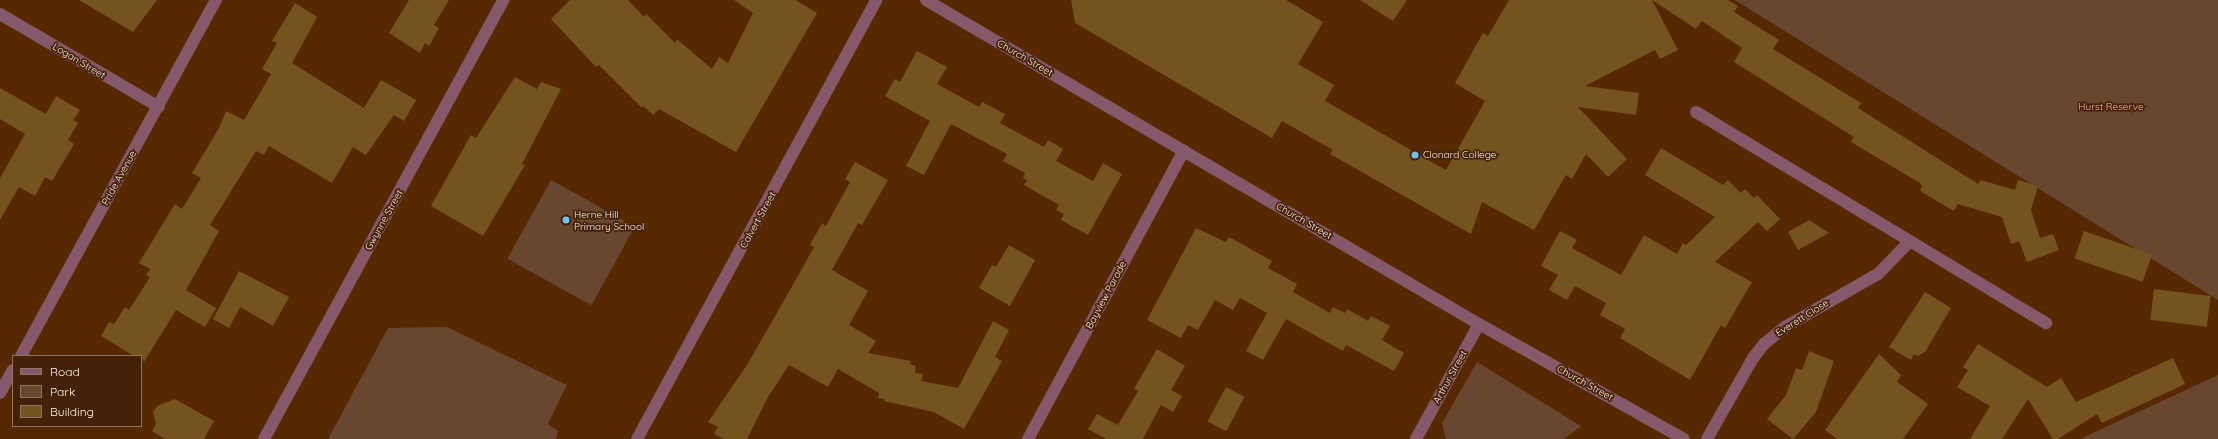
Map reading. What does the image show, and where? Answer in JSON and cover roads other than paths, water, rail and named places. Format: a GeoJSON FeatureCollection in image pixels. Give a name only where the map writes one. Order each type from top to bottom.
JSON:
{"type":"FeatureCollection","features":[{"type":"Feature","properties":{"kind":"street","name":"Pride Avenue"},"geometry":{"type":"LineString","coordinates":[[22,355],[216,0]]}},
{"type":"Feature","properties":{"kind":"street","name":"Gwynne Street"},"geometry":{"type":"LineString","coordinates":[[264,439],[503,0]]}},
{"type":"Feature","properties":{"kind":"street","name":"Calvert Street"},"geometry":{"type":"LineString","coordinates":[[637,439],[876,0]]}},
{"type":"Feature","properties":{"kind":"street","name":"Church Street"},"geometry":{"type":"LineString","coordinates":[[926,0],[1479,324],[1684,439]]}},
{"type":"Feature","properties":{"kind":"street","name":"Logan Street"},"geometry":{"type":"LineString","coordinates":[[0,14],[158,107]]}},
{"type":"Feature","properties":{"kind":"street"},"geometry":{"type":"LineString","coordinates":[[1696,112],[2046,324]]}},
{"type":"Feature","properties":{"kind":"street","name":"Bayview Parade"},"geometry":{"type":"LineString","coordinates":[[1028,439],[1184,151]]}},
{"type":"Feature","properties":{"kind":"street","name":"Everett Close"},"geometry":{"type":"LineString","coordinates":[[1707,439],[1753,358],[1764,344],[1785,327],[1878,274],[1910,241]]}},
{"type":"Feature","properties":{"kind":"street","name":"Arthur Street"},"geometry":{"type":"LineString","coordinates":[[1421,436],[1479,324]]}},
{"type":"Feature","properties":{"kind":"street"},"geometry":{"type":"LineString","coordinates":[[0,393],[12,372]]}},
{"type":"Feature","properties":{"kind":"place","name":"Clonard College"},"geometry":{"type":"Point","coordinates":[1415,155]}},
{"type":"Feature","properties":{"kind":"place","name":"Herne Hill Primary School"},"geometry":{"type":"Point","coordinates":[566,220]}},
{"type":"Feature","properties":{"kind":"park label","name":"Hurst Reserve"},"geometry":{"type":"Point","coordinates":[2111,107]}}]}
